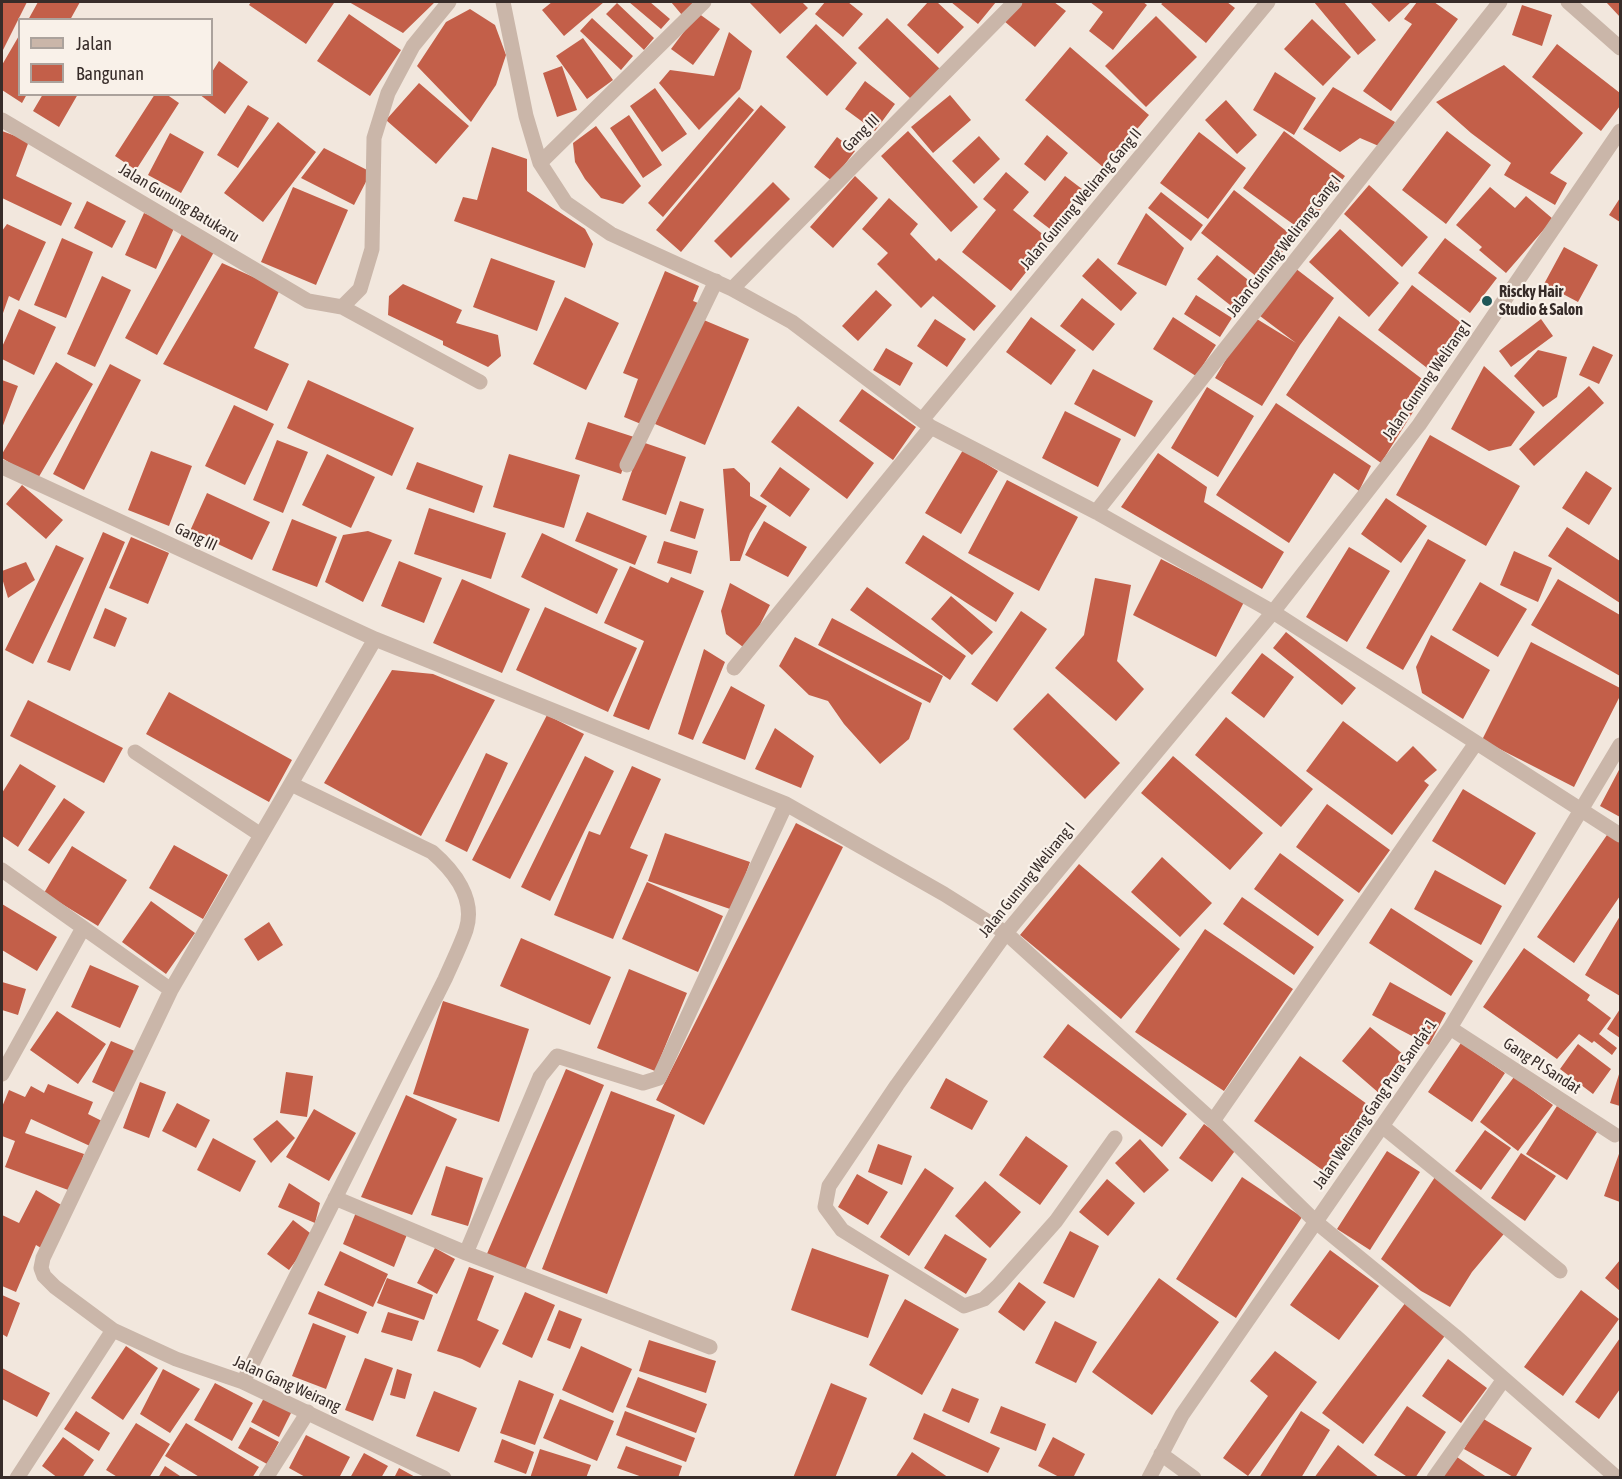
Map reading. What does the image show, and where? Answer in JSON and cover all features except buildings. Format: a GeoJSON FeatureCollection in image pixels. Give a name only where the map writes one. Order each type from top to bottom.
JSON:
{"type":"FeatureCollection","features":[{"type":"Feature","properties":{"kind":"street"},"geometry":{"type":"LineString","coordinates":[[342,307],[360,289],[372,249],[375,138],[388,93],[412,46],[449,2]]}},
{"type":"Feature","properties":{"kind":"street"},"geometry":{"type":"LineString","coordinates":[[503,2],[526,116],[540,163],[566,203],[611,234],[716,281],[792,322],[927,423],[1096,512],[1273,612],[1620,835]]}},
{"type":"Feature","properties":{"kind":"street"},"geometry":{"type":"LineString","coordinates":[[540,163],[704,2]]}},
{"type":"Feature","properties":{"kind":"street","name":"Gang III"},"geometry":{"type":"LineString","coordinates":[[732,289],[1015,2]]}},
{"type":"Feature","properties":{"kind":"street","name":"Jalan Gunung Welirang Gang II"},"geometry":{"type":"LineString","coordinates":[[734,668],[927,423],[1268,2]]}},
{"type":"Feature","properties":{"kind":"street","name":"Jalan Gunung Welirang Gang I"},"geometry":{"type":"LineString","coordinates":[[1096,512],[1500,2]]}},
{"type":"Feature","properties":{"kind":"street"},"geometry":{"type":"LineString","coordinates":[[1568,2],[1620,48]]}},
{"type":"Feature","properties":{"kind":"street","name":"Jalan Gunung Batukaru"},"geometry":{"type":"LineString","coordinates":[[2,120],[308,301],[342,307],[480,382]]}},
{"type":"Feature","properties":{"kind":"street","name":"Jalan Gunung Welirang I"},"geometry":{"type":"LineString","coordinates":[[1114,1138],[1056,1221],[984,1299],[964,1306],[842,1230],[825,1207],[830,1186],[897,1084],[1006,933],[1273,612],[1419,425],[1620,131]]}},
{"type":"Feature","properties":{"kind":"street"},"geometry":{"type":"LineString","coordinates":[[627,465],[716,281]]}},
{"type":"Feature","properties":{"kind":"street","name":"Gang III"},"geometry":{"type":"LineString","coordinates":[[2,467],[375,639],[786,804],[921,879],[1006,933],[1212,1120],[1316,1222],[1504,1379],[1617,1478]]}},
{"type":"Feature","properties":{"kind":"street"},"geometry":{"type":"LineString","coordinates":[[2,870],[171,990],[375,639]]}},
{"type":"Feature","properties":{"kind":"street"},"geometry":{"type":"LineString","coordinates":[[1212,1120],[1476,743]]}},
{"type":"Feature","properties":{"kind":"street","name":"Jalan Welirang Gang Pura Sandat 1"},"geometry":{"type":"LineString","coordinates":[[1149,1478],[1182,1415],[1450,1028],[1620,745]]}},
{"type":"Feature","properties":{"kind":"street"},"geometry":{"type":"LineString","coordinates":[[135,752],[261,835]]}},
{"type":"Feature","properties":{"kind":"street"},"geometry":{"type":"LineString","coordinates":[[243,1382],[445,979],[467,928],[467,906],[461,884],[449,866],[432,852],[291,784]]}},
{"type":"Feature","properties":{"kind":"street"},"geometry":{"type":"LineString","coordinates":[[466,1254],[540,1077],[557,1056],[643,1083],[659,1078],[786,804]]}},
{"type":"Feature","properties":{"kind":"street"},"geometry":{"type":"LineString","coordinates":[[2,1074],[83,928]]}},
{"type":"Feature","properties":{"kind":"street","name":"Jalan Gang Weirang"},"geometry":{"type":"LineString","coordinates":[[171,990],[43,1258],[41,1268],[44,1276],[113,1330],[176,1359],[243,1382],[444,1478]]}},
{"type":"Feature","properties":{"kind":"street","name":"Gang Pl Sandat"},"geometry":{"type":"LineString","coordinates":[[1450,1028],[1615,1135]]}},
{"type":"Feature","properties":{"kind":"street"},"geometry":{"type":"LineString","coordinates":[[1382,1126],[1560,1271]]}},
{"type":"Feature","properties":{"kind":"street"},"geometry":{"type":"LineString","coordinates":[[335,1198],[466,1254],[710,1347]]}},
{"type":"Feature","properties":{"kind":"street"},"geometry":{"type":"LineString","coordinates":[[17,1478],[113,1330]]}},
{"type":"Feature","properties":{"kind":"street"},"geometry":{"type":"LineString","coordinates":[[1434,1478],[1504,1379]]}},
{"type":"Feature","properties":{"kind":"street"},"geometry":{"type":"LineString","coordinates":[[266,1478],[308,1412]]}},
{"type":"Feature","properties":{"kind":"street"},"geometry":{"type":"LineString","coordinates":[[1161,1454],[1194,1478]]}},
{"type":"Feature","properties":{"kind":"place","name":"Riscky Hair Studio & Salon"},"geometry":{"type":"Point","coordinates":[1487,301]}}]}
